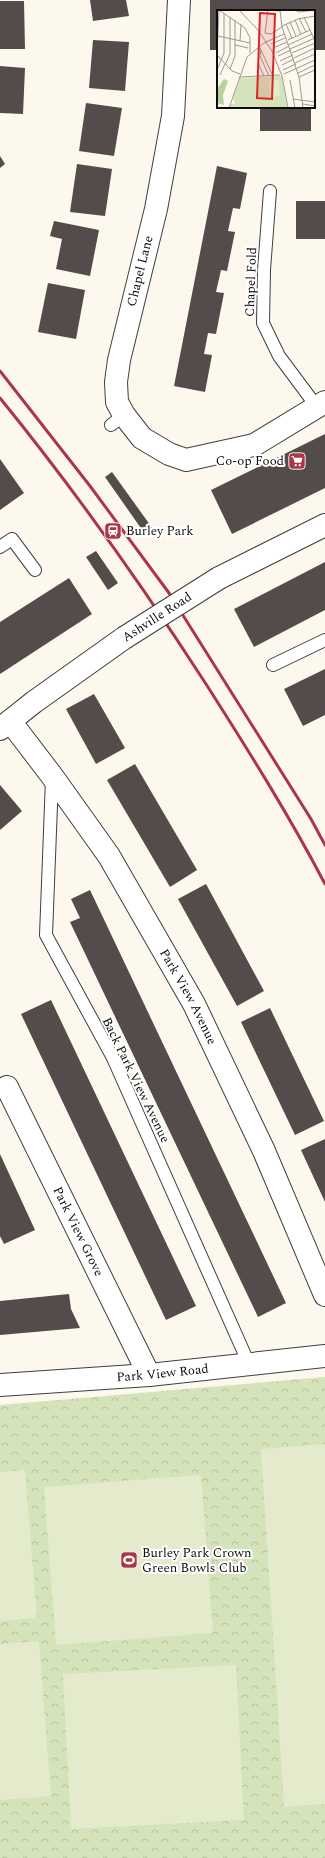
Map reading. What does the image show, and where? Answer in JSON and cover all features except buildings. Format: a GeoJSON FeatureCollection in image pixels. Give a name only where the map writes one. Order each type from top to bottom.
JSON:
{"type":"FeatureCollection","features":[{"type":"Feature","properties":{"kind":"street","name":"Chapel Lane"},"geometry":{"type":"LineString","coordinates":[[179,0],[173,116],[156,208],[128,320],[116,382],[118,420],[142,438],[169,454],[186,460],[233,451],[254,445],[321,404]]}},
{"type":"Feature","properties":{"kind":"street","name":"Ashville Road"},"geometry":{"type":"LineString","coordinates":[[5,725],[34,702],[124,638],[174,605],[219,578],[325,524]]}},
{"type":"Feature","properties":{"kind":"street","name":"Park View Avenue"},"geometry":{"type":"LineString","coordinates":[[5,725],[52,776],[109,856],[194,1004],[264,1151],[325,1295]]}},
{"type":"Feature","properties":{"kind":"street","name":"Park View Grove"},"geometry":{"type":"LineString","coordinates":[[7,1087],[149,1375]]}},
{"type":"Feature","properties":{"kind":"street","name":"Park View Road"},"geometry":{"type":"LineString","coordinates":[[0,1385],[149,1375],[325,1356]]}},
{"type":"Feature","properties":{"kind":"lane","name":"Chapel Fold"},"geometry":{"type":"LineString","coordinates":[[270,191],[264,270],[263,323],[279,356],[321,404]]}},
{"type":"Feature","properties":{"kind":"lane"},"geometry":{"type":"LineString","coordinates":[[0,547],[12,539],[35,570]]}},
{"type":"Feature","properties":{"kind":"lane"},"geometry":{"type":"LineString","coordinates":[[273,665],[325,640]]}},
{"type":"Feature","properties":{"kind":"lane","name":"Back Park View Avenue"},"geometry":{"type":"LineString","coordinates":[[52,776],[46,935],[113,1058],[250,1364]]}},
{"type":"Feature","properties":{"kind":"green space"},"geometry":{"type":"Polygon","coordinates":[[[325,1377],[325,1858],[0,1858],[0,1405],[325,1377]]]}},
{"type":"Feature","properties":{"kind":"green space"},"geometry":{"type":"Polygon","coordinates":[[[325,1444],[325,1804],[284,1807],[261,1449],[325,1444]]]}},
{"type":"Feature","properties":{"kind":"green space"},"geometry":{"type":"Polygon","coordinates":[[[25,1470],[37,1618],[0,1621],[0,1472],[25,1470]]]}},
{"type":"Feature","properties":{"kind":"green space","name":"Burley Park Crown Green Bowls Club"},"geometry":{"type":"Polygon","coordinates":[[[201,1475],[213,1633],[56,1645],[44,1487],[201,1475]]]}},
{"type":"Feature","properties":{"kind":"green space"},"geometry":{"type":"Polygon","coordinates":[[[39,1641],[51,1796],[0,1800],[0,1644],[39,1641]]]}},
{"type":"Feature","properties":{"kind":"green space"},"geometry":{"type":"Polygon","coordinates":[[[236,1665],[244,1820],[71,1829],[63,1674],[236,1665]]]}},
{"type":"Feature","properties":{"kind":"railway"},"geometry":{"type":"LineString","coordinates":[[0,371],[90,486],[169,593],[311,819],[325,845]]}},
{"type":"Feature","properties":{"kind":"railway"},"geometry":{"type":"LineString","coordinates":[[0,398],[81,502],[182,647],[268,783],[325,884]]}},
{"type":"Feature","properties":{"kind":"place","name":"Co-op Food"},"geometry":{"type":"Point","coordinates":[297,461]}},
{"type":"Feature","properties":{"kind":"place","name":"Burley Park"},"geometry":{"type":"Point","coordinates":[113,531]}},
{"type":"Feature","properties":{"kind":"place","name":"Burley Park Crown Green Bowls Club"},"geometry":{"type":"Point","coordinates":[129,1560]}}]}
